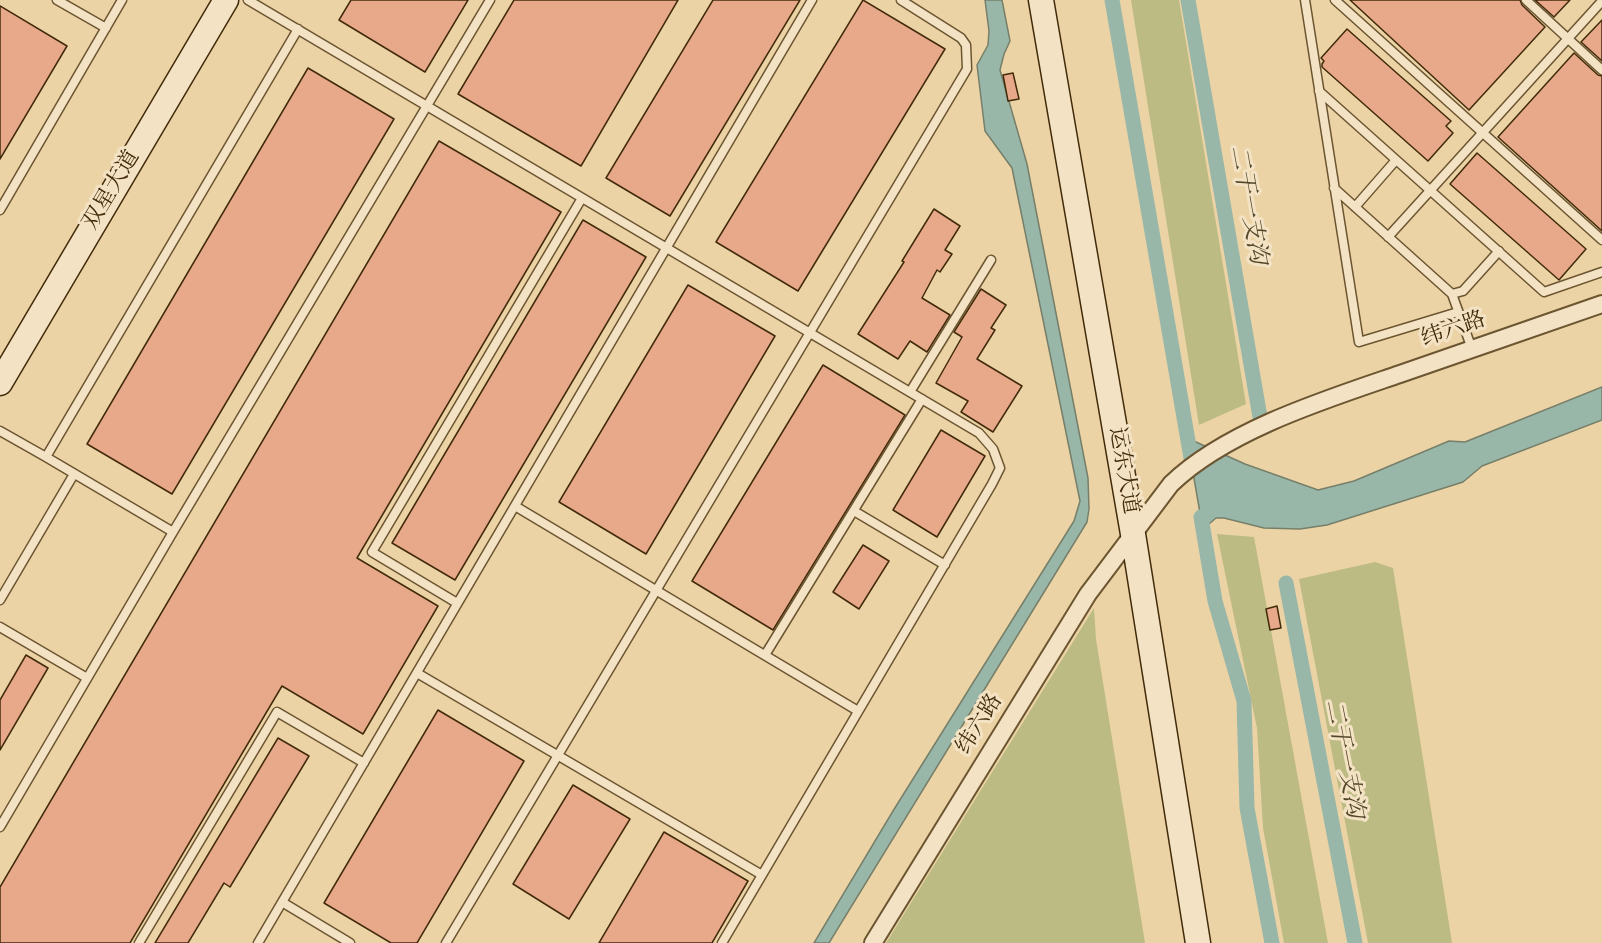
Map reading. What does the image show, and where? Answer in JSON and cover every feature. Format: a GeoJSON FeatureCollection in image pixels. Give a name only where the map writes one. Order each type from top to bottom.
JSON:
{"type":"FeatureCollection","features":[{"type":"Feature","properties":{"kind":"street","name":"双星大道"},"geometry":{"type":"LineString","coordinates":[[0,357],[209,0]]}},
{"type":"Feature","properties":{"kind":"street","name":"双星大道"},"geometry":{"type":"LineString","coordinates":[[0,383],[226,0]]}},
{"type":"Feature","properties":{"kind":"street","name":"运东大道"},"geometry":{"type":"LineString","coordinates":[[1041,0],[1133,534],[1198,943]]}},
{"type":"Feature","properties":{"kind":"street","name":"纬六路"},"geometry":{"type":"LineString","coordinates":[[873,943],[1088,594],[1171,484],[1202,459],[1274,421],[1321,401],[1602,304]]}},
{"type":"Feature","properties":{"kind":"lane"},"geometry":{"type":"LineString","coordinates":[[57,0],[106,28]]}},
{"type":"Feature","properties":{"kind":"lane"},"geometry":{"type":"LineString","coordinates":[[0,210],[122,0]]}},
{"type":"Feature","properties":{"kind":"lane"},"geometry":{"type":"LineString","coordinates":[[248,0],[979,433],[993,449],[1000,468],[722,943]]}},
{"type":"Feature","properties":{"kind":"lane"},"geometry":{"type":"LineString","coordinates":[[0,827],[490,0]]}},
{"type":"Feature","properties":{"kind":"lane"},"geometry":{"type":"LineString","coordinates":[[258,943],[812,0]]}},
{"type":"Feature","properties":{"kind":"lane"},"geometry":{"type":"LineString","coordinates":[[446,943],[967,69],[966,45],[962,38],[901,0]]}},
{"type":"Feature","properties":{"kind":"lane"},"geometry":{"type":"LineString","coordinates":[[1305,0],[1359,342],[1458,312]]}},
{"type":"Feature","properties":{"kind":"lane"},"geometry":{"type":"LineString","coordinates":[[1335,0],[1602,240]]}},
{"type":"Feature","properties":{"kind":"lane"},"geometry":{"type":"LineString","coordinates":[[1526,0],[1602,70]]}},
{"type":"Feature","properties":{"kind":"lane"},"geometry":{"type":"LineString","coordinates":[[1388,237],[1602,1]]}},
{"type":"Feature","properties":{"kind":"lane"},"geometry":{"type":"LineString","coordinates":[[46,457],[298,30]]}},
{"type":"Feature","properties":{"kind":"lane"},"geometry":{"type":"LineString","coordinates":[[1319,91],[1544,292],[1602,272]]}},
{"type":"Feature","properties":{"kind":"lane"},"geometry":{"type":"LineString","coordinates":[[1355,207],[1396,160]]}},
{"type":"Feature","properties":{"kind":"lane"},"geometry":{"type":"LineString","coordinates":[[1334,188],[1452,294],[1472,349]]}},
{"type":"Feature","properties":{"kind":"lane"},"geometry":{"type":"LineString","coordinates":[[458,603],[372,552],[582,198]]}},
{"type":"Feature","properties":{"kind":"lane"},"geometry":{"type":"LineString","coordinates":[[1452,294],[1463,291],[1499,251]]}},
{"type":"Feature","properties":{"kind":"lane"},"geometry":{"type":"LineString","coordinates":[[910,392],[991,260]]}},
{"type":"Feature","properties":{"kind":"lane"},"geometry":{"type":"LineString","coordinates":[[765,655],[922,399]]}},
{"type":"Feature","properties":{"kind":"lane"},"geometry":{"type":"LineString","coordinates":[[0,431],[173,532]]}},
{"type":"Feature","properties":{"kind":"lane"},"geometry":{"type":"LineString","coordinates":[[0,600],[74,474]]}},
{"type":"Feature","properties":{"kind":"lane"},"geometry":{"type":"LineString","coordinates":[[515,506],[858,711]]}},
{"type":"Feature","properties":{"kind":"lane"},"geometry":{"type":"LineString","coordinates":[[854,511],[945,565]]}},
{"type":"Feature","properties":{"kind":"lane"},"geometry":{"type":"LineString","coordinates":[[0,627],[87,678]]}},
{"type":"Feature","properties":{"kind":"lane"},"geometry":{"type":"LineString","coordinates":[[417,673],[762,875]]}},
{"type":"Feature","properties":{"kind":"lane"},"geometry":{"type":"LineString","coordinates":[[139,943],[277,712],[364,763]]}},
{"type":"Feature","properties":{"kind":"lane"},"geometry":{"type":"LineString","coordinates":[[282,902],[350,943]]}},
{"type":"Feature","properties":{"kind":"shaded area"},"geometry":{"type":"Polygon","coordinates":[[[985,0],[1002,0],[1010,41],[1000,70],[1027,164],[1088,478],[1087,522],[829,943],[814,943],[893,811],[1074,521],[1080,501],[1012,168],[985,131],[977,65],[988,45],[989,31],[985,0]]]}},
{"type":"Feature","properties":{"kind":"shaded area"},"geometry":{"type":"Polygon","coordinates":[[[1131,0],[1179,0],[1246,404],[1199,425],[1131,0]]]}},
{"type":"Feature","properties":{"kind":"shaded area"},"geometry":{"type":"Polygon","coordinates":[[[1602,387],[1602,420],[1482,466],[1463,482],[1327,525],[1300,529],[1264,528],[1216,518],[1209,524],[1204,536],[1187,438],[1245,464],[1318,490],[1354,481],[1449,441],[1465,442],[1602,387]]]}},
{"type":"Feature","properties":{"kind":"shaded area"},"geometry":{"type":"Polygon","coordinates":[[[1217,534],[1254,537],[1328,943],[1284,943],[1263,828],[1257,728],[1217,534]]]}},
{"type":"Feature","properties":{"kind":"shaded area"},"geometry":{"type":"Polygon","coordinates":[[[1375,562],[1393,568],[1452,943],[1368,943],[1299,579],[1375,562]]]}},
{"type":"Feature","properties":{"kind":"shaded area"},"geometry":{"type":"Polygon","coordinates":[[[1094,608],[1096,639],[1145,943],[886,943],[1094,608]]]}},
{"type":"Feature","properties":{"kind":"building"},"geometry":{"type":"Polygon","coordinates":[[[351,0],[468,0],[425,72],[339,20],[351,0]]]}},
{"type":"Feature","properties":{"kind":"building"},"geometry":{"type":"Polygon","coordinates":[[[514,0],[678,0],[581,166],[458,94],[514,0]]]}},
{"type":"Feature","properties":{"kind":"building"},"geometry":{"type":"Polygon","coordinates":[[[713,0],[800,0],[670,216],[606,178],[713,0]]]}},
{"type":"Feature","properties":{"kind":"building"},"geometry":{"type":"Polygon","coordinates":[[[863,0],[945,49],[798,291],[716,242],[863,0]]]}},
{"type":"Feature","properties":{"kind":"building"},"geometry":{"type":"Polygon","coordinates":[[[1350,0],[1520,0],[1522,5],[1545,27],[1469,110],[1350,0]]]}},
{"type":"Feature","properties":{"kind":"building"},"geometry":{"type":"Polygon","coordinates":[[[1535,0],[1570,0],[1554,17],[1535,0]]]}},
{"type":"Feature","properties":{"kind":"building"},"geometry":{"type":"Polygon","coordinates":[[[0,6],[67,46],[0,159],[0,6]]]}},
{"type":"Feature","properties":{"kind":"building"},"geometry":{"type":"Polygon","coordinates":[[[1602,20],[1602,61],[1581,42],[1602,20]]]}},
{"type":"Feature","properties":{"kind":"building"},"geometry":{"type":"Polygon","coordinates":[[[1347,29],[1451,121],[1446,126],[1453,133],[1428,161],[1322,67],[1324,61],[1321,58],[1347,29]]]}},
{"type":"Feature","properties":{"kind":"building"},"geometry":{"type":"Polygon","coordinates":[[[1574,53],[1602,76],[1602,231],[1498,137],[1574,53]]]}},
{"type":"Feature","properties":{"kind":"building"},"geometry":{"type":"Polygon","coordinates":[[[308,68],[394,119],[172,494],[87,444],[308,68]]]}},
{"type":"Feature","properties":{"kind":"building"},"geometry":{"type":"Polygon","coordinates":[[[1013,73],[1019,99],[1008,101],[1003,75],[1013,73]]]}},
{"type":"Feature","properties":{"kind":"building"},"geometry":{"type":"Polygon","coordinates":[[[439,141],[561,212],[357,558],[438,606],[363,734],[282,686],[130,943],[0,943],[0,887],[439,141]]]}},
{"type":"Feature","properties":{"kind":"building"},"geometry":{"type":"Polygon","coordinates":[[[1477,153],[1586,249],[1559,280],[1450,184],[1477,153]]]}},
{"type":"Feature","properties":{"kind":"building"},"geometry":{"type":"Polygon","coordinates":[[[934,209],[960,226],[945,250],[952,254],[940,272],[937,270],[922,298],[950,315],[927,352],[910,341],[898,359],[858,334],[904,262],[902,261],[934,209]]]}},
{"type":"Feature","properties":{"kind":"building"},"geometry":{"type":"Polygon","coordinates":[[[583,220],[646,257],[455,580],[392,543],[583,220]]]}},
{"type":"Feature","properties":{"kind":"building"},"geometry":{"type":"Polygon","coordinates":[[[688,285],[775,336],[646,554],[559,502],[688,285]]]}},
{"type":"Feature","properties":{"kind":"building"},"geometry":{"type":"Polygon","coordinates":[[[981,289],[1006,305],[991,328],[995,330],[977,359],[1022,386],[993,432],[961,412],[968,401],[936,383],[962,337],[954,332],[981,289]]]}},
{"type":"Feature","properties":{"kind":"building"},"geometry":{"type":"Polygon","coordinates":[[[823,365],[905,415],[773,630],[692,581],[823,365]]]}},
{"type":"Feature","properties":{"kind":"building"},"geometry":{"type":"Polygon","coordinates":[[[941,430],[985,456],[937,537],[893,510],[941,430]]]}},
{"type":"Feature","properties":{"kind":"building"},"geometry":{"type":"Polygon","coordinates":[[[863,545],[889,561],[859,609],[833,592],[863,545]]]}},
{"type":"Feature","properties":{"kind":"building"},"geometry":{"type":"Polygon","coordinates":[[[1277,606],[1281,628],[1270,630],[1266,609],[1277,606]]]}},
{"type":"Feature","properties":{"kind":"building"},"geometry":{"type":"Polygon","coordinates":[[[26,655],[48,668],[0,750],[0,700],[26,655]]]}},
{"type":"Feature","properties":{"kind":"building"},"geometry":{"type":"Polygon","coordinates":[[[438,710],[524,761],[417,943],[391,943],[324,903],[438,710]]]}},
{"type":"Feature","properties":{"kind":"building"},"geometry":{"type":"Polygon","coordinates":[[[278,738],[309,756],[230,887],[224,883],[188,943],[155,943],[278,738]]]}},
{"type":"Feature","properties":{"kind":"building"},"geometry":{"type":"Polygon","coordinates":[[[573,785],[630,819],[569,919],[513,884],[573,785]]]}},
{"type":"Feature","properties":{"kind":"building"},"geometry":{"type":"Polygon","coordinates":[[[664,832],[748,881],[712,943],[599,943],[664,832]]]}},
{"type":"Feature","properties":{"kind":"waterway"},"geometry":{"type":"LineString","coordinates":[[1112,0],[1191,458]]}},
{"type":"Feature","properties":{"kind":"waterway","name":"二干一支沟"},"geometry":{"type":"LineString","coordinates":[[1188,0],[1260,417]]}},
{"type":"Feature","properties":{"kind":"waterway"},"geometry":{"type":"LineString","coordinates":[[1201,517],[1215,601],[1244,701],[1247,808],[1272,943]]}},
{"type":"Feature","properties":{"kind":"waterway","name":"二干一支沟"},"geometry":{"type":"LineString","coordinates":[[1286,583],[1355,943]]}}]}
